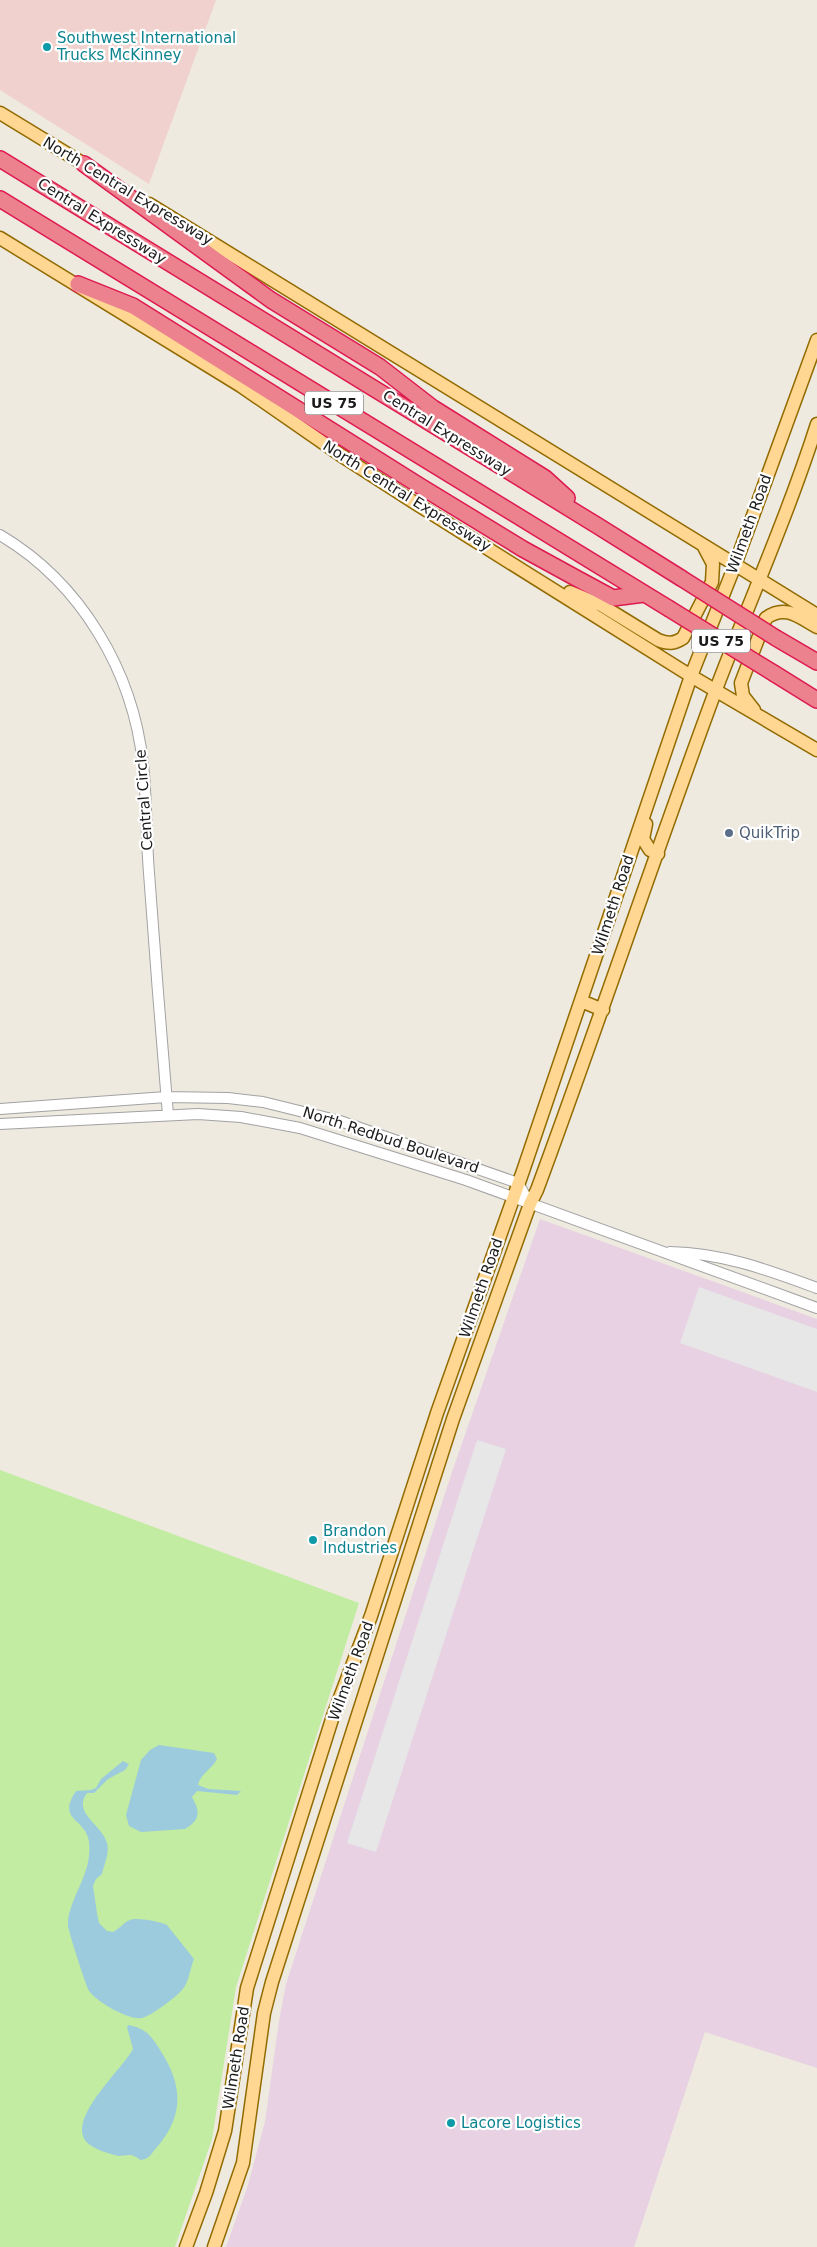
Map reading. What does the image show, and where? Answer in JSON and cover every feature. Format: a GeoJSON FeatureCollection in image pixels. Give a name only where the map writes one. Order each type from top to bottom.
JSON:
{"type":"FeatureCollection","features":[{"type":"Feature","properties":{"kind":"highway","name":"Central Expressway"},"geometry":{"type":"LineString","coordinates":[[0,159],[817,662]]}},
{"type":"Feature","properties":{"kind":"highway"},"geometry":{"type":"LineString","coordinates":[[84,164],[271,300],[380,367],[433,408],[544,478],[598,526]]}},
{"type":"Feature","properties":{"kind":"highway","name":"US 75"},"geometry":{"type":"LineString","coordinates":[[0,198],[817,700]]}},
{"type":"Feature","properties":{"kind":"highway"},"geometry":{"type":"LineString","coordinates":[[78,284],[133,306],[523,549],[613,598],[644,594]]}},
{"type":"Feature","properties":{"kind":"highway"},"geometry":{"type":"LineString","coordinates":[[776,638],[817,652]]}},
{"type":"Feature","properties":{"kind":"main road","name":"North Central Expressway"},"geometry":{"type":"LineString","coordinates":[[0,112],[702,543],[760,582],[817,615]]}},
{"type":"Feature","properties":{"kind":"main road","name":"North Central Expressway"},"geometry":{"type":"LineString","coordinates":[[0,238],[78,284],[234,382],[344,458],[691,676],[817,750]]}},
{"type":"Feature","properties":{"kind":"main road","name":"Wilmeth Road"},"geometry":{"type":"LineString","coordinates":[[186,2247],[206,2193],[224,2131],[240,2026],[250,1980],[333,1716],[384,1577],[437,1414],[581,1001],[691,676],[735,564],[816,345]]}},
{"type":"Feature","properties":{"kind":"main road","name":"Wilmeth Road"},"geometry":{"type":"LineString","coordinates":[[214,2247],[243,2163],[267,1999],[453,1419],[530,1204],[603,1010],[716,691],[760,582],[817,424]]}},
{"type":"Feature","properties":{"kind":"main road"},"geometry":{"type":"LineString","coordinates":[[540,580],[601,605],[658,640],[668,644],[675,643],[683,638],[712,582],[713,564],[702,543]]}},
{"type":"Feature","properties":{"kind":"main road"},"geometry":{"type":"LineString","coordinates":[[758,714],[743,696],[741,683],[766,618],[774,612],[787,610],[817,627]]}},
{"type":"Feature","properties":{"kind":"main road"},"geometry":{"type":"LineString","coordinates":[[658,854],[650,850],[643,839],[645,827],[666,769],[670,738]]}},
{"type":"Feature","properties":{"kind":"main road"},"geometry":{"type":"LineString","coordinates":[[581,1001],[603,1010]]}},
{"type":"Feature","properties":{"kind":"main road"},"geometry":{"type":"LineString","coordinates":[[384,1577],[400,1583]]}},
{"type":"Feature","properties":{"kind":"street","name":"Central Circle"},"geometry":{"type":"LineString","coordinates":[[0,535],[42,565],[69,592],[100,635],[130,700],[143,764],[148,867],[168,1115]]}},
{"type":"Feature","properties":{"kind":"street","name":"North Redbud Boulevard"},"geometry":{"type":"LineString","coordinates":[[0,1109],[166,1097],[220,1098],[263,1102],[321,1115],[518,1183]]}},
{"type":"Feature","properties":{"kind":"street","name":"North Redbud Boulevard"},"geometry":{"type":"LineString","coordinates":[[0,1124],[168,1115],[241,1117],[300,1128],[466,1180],[817,1308]]}},
{"type":"Feature","properties":{"kind":"street"},"geometry":{"type":"LineString","coordinates":[[518,1183],[530,1204]]}},
{"type":"Feature","properties":{"kind":"street","name":"North Redbud Boulevard"},"geometry":{"type":"LineString","coordinates":[[661,1252],[690,1252],[745,1262],[817,1288]]}},
{"type":"Feature","properties":{"kind":"shaded area"},"geometry":{"type":"Polygon","coordinates":[[[0,0],[216,0],[149,184],[0,90],[0,0]]]}},
{"type":"Feature","properties":{"kind":"shaded area"},"geometry":{"type":"Polygon","coordinates":[[[540,1219],[817,1319],[817,2068],[705,2032],[634,2247],[226,2247],[247,2188],[265,2122],[286,1984],[452,1472],[540,1219]]]}},
{"type":"Feature","properties":{"kind":"shaded area"},"geometry":{"type":"Polygon","coordinates":[[[699,1287],[817,1329],[817,1392],[680,1343],[699,1287]]]}},
{"type":"Feature","properties":{"kind":"shaded area"},"geometry":{"type":"Polygon","coordinates":[[[477,1440],[506,1449],[376,1852],[347,1843],[477,1440]]]}},
{"type":"Feature","properties":{"kind":"green space"},"geometry":{"type":"Polygon","coordinates":[[[0,1470],[359,1603],[236,1987],[212,2139],[175,2247],[0,2247],[0,1470]]]}},
{"type":"Feature","properties":{"kind":"water"},"geometry":{"type":"Polygon","coordinates":[[[159,1745],[214,1753],[217,1759],[199,1781],[198,1785],[208,1789],[241,1791],[237,1795],[197,1791],[192,1797],[197,1807],[198,1815],[194,1822],[185,1829],[141,1832],[129,1826],[126,1815],[141,1760],[150,1750],[159,1745]]]}},
{"type":"Feature","properties":{"kind":"water"},"geometry":{"type":"Polygon","coordinates":[[[123,1761],[129,1764],[125,1770],[108,1779],[94,1793],[87,1793],[83,1800],[85,1813],[100,1830],[108,1847],[102,1874],[96,1879],[93,1886],[99,1923],[107,1931],[113,1932],[133,1919],[149,1920],[167,1925],[194,1959],[188,1979],[182,1990],[163,2006],[142,2018],[129,2016],[113,2009],[98,2000],[89,1991],[68,1926],[69,1913],[86,1869],[89,1852],[87,1834],[71,1814],[69,1808],[71,1801],[76,1791],[96,1788],[101,1779],[123,1761]]]}},
{"type":"Feature","properties":{"kind":"water"},"geometry":{"type":"Polygon","coordinates":[[[128,2025],[143,2030],[150,2036],[167,2062],[176,2086],[176,2110],[173,2122],[167,2134],[151,2155],[141,2160],[132,2155],[119,2156],[100,2150],[90,2145],[83,2136],[83,2124],[96,2097],[133,2049],[128,2025]]]}},
{"type":"Feature","properties":{"kind":"place","name":"Southwest International Trucks McKinney"},"geometry":{"type":"Point","coordinates":[47,47]}},
{"type":"Feature","properties":{"kind":"place","name":"QuikTrip"},"geometry":{"type":"Point","coordinates":[729,833]}},
{"type":"Feature","properties":{"kind":"place","name":"Brandon Industries"},"geometry":{"type":"Point","coordinates":[313,1540]}},
{"type":"Feature","properties":{"kind":"place","name":"Lacore Logistics"},"geometry":{"type":"Point","coordinates":[451,2123]}}]}
